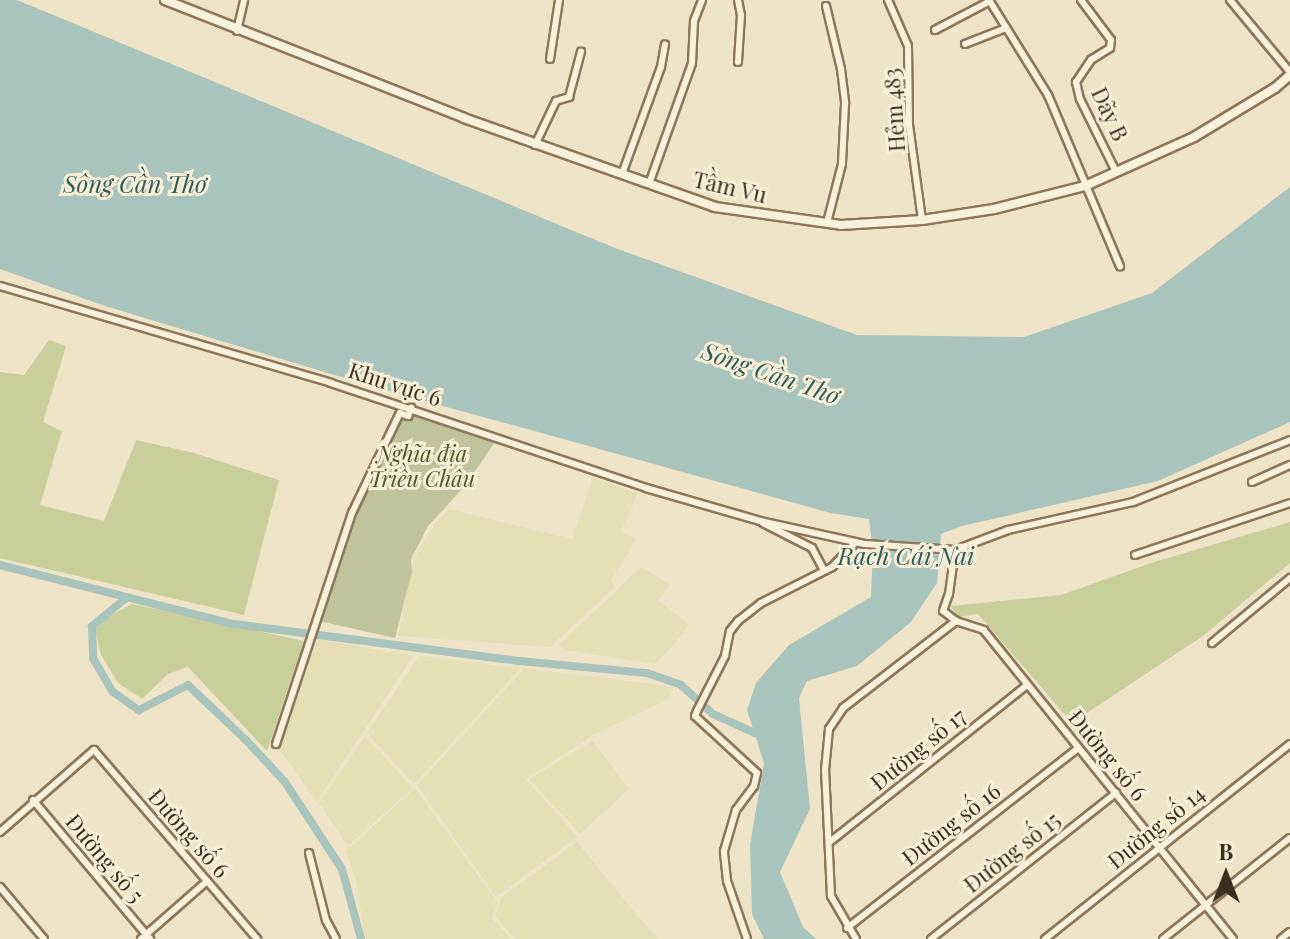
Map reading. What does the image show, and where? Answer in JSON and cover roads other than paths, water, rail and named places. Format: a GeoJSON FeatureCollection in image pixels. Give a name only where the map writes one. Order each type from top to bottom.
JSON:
{"type":"FeatureCollection","features":[{"type":"Feature","properties":{"kind":"street","name":"Tầm Vu"},"geometry":{"type":"LineString","coordinates":[[165,0],[237,31],[535,145],[715,207],[827,223],[922,220],[994,209],[1085,186],[1194,137],[1275,88],[1290,74]]}},
{"type":"Feature","properties":{"kind":"street"},"geometry":{"type":"LineString","coordinates":[[237,31],[244,0]]}},
{"type":"Feature","properties":{"kind":"street"},"geometry":{"type":"LineString","coordinates":[[550,59],[559,0]]}},
{"type":"Feature","properties":{"kind":"street"},"geometry":{"type":"LineString","coordinates":[[649,184],[692,63],[694,21],[702,0]]}},
{"type":"Feature","properties":{"kind":"street"},"geometry":{"type":"LineString","coordinates":[[738,0],[741,15],[738,62]]}},
{"type":"Feature","properties":{"kind":"street"},"geometry":{"type":"LineString","coordinates":[[889,2],[900,0]]}},
{"type":"Feature","properties":{"kind":"street"},"geometry":{"type":"LineString","coordinates":[[935,30],[989,0],[1048,95],[1120,266]]}},
{"type":"Feature","properties":{"kind":"street","name":"Dãy B"},"geometry":{"type":"LineString","coordinates":[[1081,0],[1111,40],[1110,48],[1091,60],[1076,82],[1080,99],[1116,172]]}},
{"type":"Feature","properties":{"kind":"street"},"geometry":{"type":"LineString","coordinates":[[1230,0],[1290,74]]}},
{"type":"Feature","properties":{"kind":"street","name":"Hẻm 483"},"geometry":{"type":"LineString","coordinates":[[889,2],[908,46],[909,125],[922,220]]}},
{"type":"Feature","properties":{"kind":"street"},"geometry":{"type":"LineString","coordinates":[[826,6],[841,69],[845,104],[842,164],[827,223]]}},
{"type":"Feature","properties":{"kind":"street"},"geometry":{"type":"LineString","coordinates":[[965,44],[1006,28]]}},
{"type":"Feature","properties":{"kind":"street"},"geometry":{"type":"LineString","coordinates":[[622,174],[658,78],[665,44]]}},
{"type":"Feature","properties":{"kind":"street"},"geometry":{"type":"LineString","coordinates":[[535,145],[556,101],[569,97],[581,52]]}},
{"type":"Feature","properties":{"kind":"street","name":"Khu vực 6"},"geometry":{"type":"LineString","coordinates":[[0,286],[131,321],[411,408],[660,492],[760,521],[855,543],[955,550]]}},
{"type":"Feature","properties":{"kind":"street"},"geometry":{"type":"LineString","coordinates":[[276,744],[358,500],[400,413],[408,416],[411,408]]}},
{"type":"Feature","properties":{"kind":"street"},"geometry":{"type":"LineString","coordinates":[[955,550],[1014,529],[1133,502],[1290,440]]}},
{"type":"Feature","properties":{"kind":"street"},"geometry":{"type":"LineString","coordinates":[[1252,482],[1290,465]]}},
{"type":"Feature","properties":{"kind":"street"},"geometry":{"type":"LineString","coordinates":[[1135,555],[1290,503]]}},
{"type":"Feature","properties":{"kind":"street"},"geometry":{"type":"LineString","coordinates":[[760,521],[810,546],[824,571]]}},
{"type":"Feature","properties":{"kind":"street"},"geometry":{"type":"LineString","coordinates":[[747,939],[727,881],[724,851],[726,834],[736,810],[754,786],[757,773],[695,716],[725,656],[730,631],[738,621],[761,603],[824,571],[855,543]]}},
{"type":"Feature","properties":{"kind":"street","name":"Đường số 6"},"geometry":{"type":"LineString","coordinates":[[955,550],[949,594],[943,611],[956,621],[984,630],[1233,939]]}},
{"type":"Feature","properties":{"kind":"street"},"geometry":{"type":"LineString","coordinates":[[1212,643],[1290,578]]}},
{"type":"Feature","properties":{"kind":"street"},"geometry":{"type":"LineString","coordinates":[[856,939],[831,896],[831,841],[825,770],[829,729],[843,708],[956,621]]}},
{"type":"Feature","properties":{"kind":"street","name":"Đường số 17"},"geometry":{"type":"LineString","coordinates":[[831,841],[1027,685]]}},
{"type":"Feature","properties":{"kind":"street","name":"Đường số 16"},"geometry":{"type":"LineString","coordinates":[[847,928],[1078,748]]}},
{"type":"Feature","properties":{"kind":"street","name":"Đường số 14"},"geometry":{"type":"LineString","coordinates":[[1045,939],[1289,748]]}},
{"type":"Feature","properties":{"kind":"street","name":"Đường số 6"},"geometry":{"type":"LineString","coordinates":[[33,800],[94,750],[257,939]]}},
{"type":"Feature","properties":{"kind":"street","name":"Đường số 15"},"geometry":{"type":"LineString","coordinates":[[931,939],[1116,793]]}},
{"type":"Feature","properties":{"kind":"street"},"geometry":{"type":"LineString","coordinates":[[0,832],[33,800]]}},
{"type":"Feature","properties":{"kind":"street","name":"Đường số 5"},"geometry":{"type":"LineString","coordinates":[[33,800],[145,938]]}},
{"type":"Feature","properties":{"kind":"street"},"geometry":{"type":"LineString","coordinates":[[1163,939],[1290,838]]}},
{"type":"Feature","properties":{"kind":"street"},"geometry":{"type":"LineString","coordinates":[[309,853],[326,920],[336,939]]}},
{"type":"Feature","properties":{"kind":"street"},"geometry":{"type":"LineString","coordinates":[[145,938],[207,881]]}},
{"type":"Feature","properties":{"kind":"street"},"geometry":{"type":"LineString","coordinates":[[0,887],[44,939]]}},
{"type":"Feature","properties":{"kind":"street"},"geometry":{"type":"LineString","coordinates":[[1281,939],[1290,932]]}},
{"type":"Feature","properties":{"kind":"water","name":"Sông Cần Thơ"},"geometry":{"type":"Polygon","coordinates":[[[0,0],[17,0],[615,248],[857,335],[1024,337],[1152,293],[1290,187],[1290,422],[1158,481],[962,526],[941,534],[937,583],[911,622],[857,666],[807,681],[799,698],[810,809],[780,872],[803,927],[816,939],[764,939],[752,914],[750,845],[764,763],[747,710],[756,683],[789,645],[871,597],[873,551],[869,519],[831,513],[371,386],[105,306],[0,269],[0,0]]]}},
{"type":"Feature","properties":{"kind":"waterway"},"geometry":{"type":"LineString","coordinates":[[0,565],[234,624],[519,661],[647,673],[681,685],[713,714],[764,737]]}},
{"type":"Feature","properties":{"kind":"waterway"},"geometry":{"type":"LineString","coordinates":[[125,599],[92,626],[93,658],[113,692],[139,710],[188,685],[246,740],[285,782],[342,869],[361,939]]}},
{"type":"Feature","properties":{"kind":"park label","name":"Nghĩa địa Triều Châu"},"geometry":{"type":"Point","coordinates":[422,466]}},
{"type":"Feature","properties":{"kind":"water label","name":"Rạch Cái Nai"},"geometry":{"type":"Point","coordinates":[906,556]}}]}
